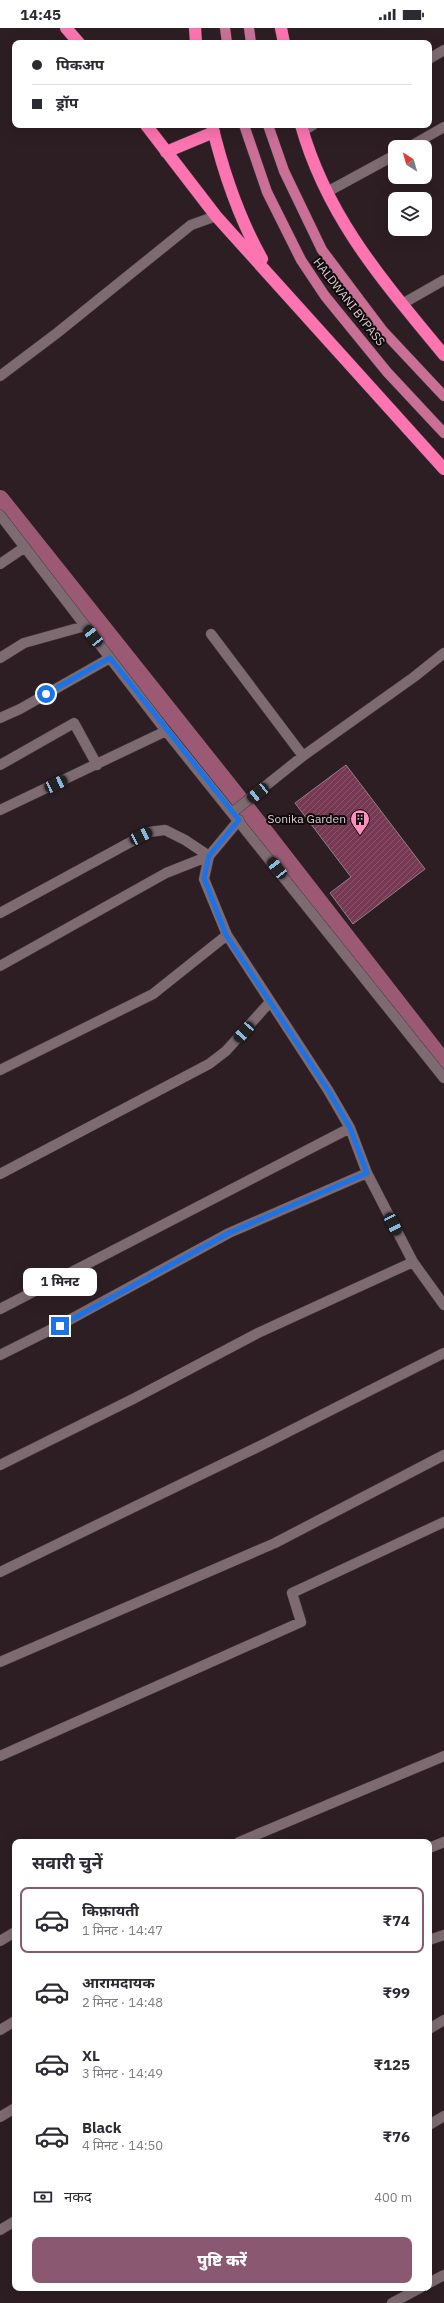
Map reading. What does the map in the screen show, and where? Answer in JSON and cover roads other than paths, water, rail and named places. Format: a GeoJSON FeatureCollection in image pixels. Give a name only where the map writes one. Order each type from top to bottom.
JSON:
{"type":"FeatureCollection","features":[{"type":"Feature","properties":{"kind":"highway"},"geometry":{"type":"LineString","coordinates":[[66,28],[76,40]]}},
{"type":"Feature","properties":{"kind":"highway"},"geometry":{"type":"LineString","coordinates":[[195,28],[196,40]]}},
{"type":"Feature","properties":{"kind":"highway"},"geometry":{"type":"LineString","coordinates":[[281,28],[283,40]]}},
{"type":"Feature","properties":{"kind":"highway"},"geometry":{"type":"LineString","coordinates":[[148,128],[216,216],[444,469]]}},
{"type":"Feature","properties":{"kind":"highway"},"geometry":{"type":"LineString","coordinates":[[306,128],[312,160],[342,222],[364,256],[444,355]]}},
{"type":"Feature","properties":{"kind":"highway"},"geometry":{"type":"LineString","coordinates":[[166,152],[213,129],[218,151],[246,231],[273,280]]}},
{"type":"Feature","properties":{"kind":"main road"},"geometry":{"type":"LineString","coordinates":[[226,28],[227,40]]}},
{"type":"Feature","properties":{"kind":"main road"},"geometry":{"type":"LineString","coordinates":[[250,28],[251,40]]}},
{"type":"Feature","properties":{"kind":"main road","name":"HALDWANI BYPASS"},"geometry":{"type":"LineString","coordinates":[[245,128],[267,192],[301,260],[325,296],[387,372],[444,433]]}},
{"type":"Feature","properties":{"kind":"main road","name":"HALDWANI BYPASS"},"geometry":{"type":"LineString","coordinates":[[269,128],[284,172],[322,250],[383,331],[444,396]]}},
{"type":"Feature","properties":{"kind":"street"},"geometry":{"type":"LineString","coordinates":[[432,56],[444,50]]}},
{"type":"Feature","properties":{"kind":"street"},"geometry":{"type":"LineString","coordinates":[[421,140],[444,127]]}},
{"type":"Feature","properties":{"kind":"street"},"geometry":{"type":"LineString","coordinates":[[327,192],[388,159]]}},
{"type":"Feature","properties":{"kind":"street"},"geometry":{"type":"LineString","coordinates":[[0,376],[57,333],[191,225],[216,216]]}},
{"type":"Feature","properties":{"kind":"street"},"geometry":{"type":"LineString","coordinates":[[402,304],[444,280]]}},
{"type":"Feature","properties":{"kind":"street"},"geometry":{"type":"LineString","coordinates":[[0,515],[166,731],[240,811],[444,1078]]}},
{"type":"Feature","properties":{"kind":"street"},"geometry":{"type":"LineString","coordinates":[[0,564],[24,548]]}},
{"type":"Feature","properties":{"kind":"street"},"geometry":{"type":"LineString","coordinates":[[0,658],[24,644],[85,626]]}},
{"type":"Feature","properties":{"kind":"street"},"geometry":{"type":"LineString","coordinates":[[211,634],[303,756]]}},
{"type":"Feature","properties":{"kind":"street"},"geometry":{"type":"LineString","coordinates":[[444,653],[414,677],[303,756],[240,811],[209,856],[204,878],[226,935],[328,1090],[350,1128],[367,1173],[413,1262],[444,1305]]}},
{"type":"Feature","properties":{"kind":"street"},"geometry":{"type":"LineString","coordinates":[[0,718],[110,658]]}},
{"type":"Feature","properties":{"kind":"street"},"geometry":{"type":"LineString","coordinates":[[0,765],[74,723],[97,765]]}},
{"type":"Feature","properties":{"kind":"street"},"geometry":{"type":"LineString","coordinates":[[0,810],[166,731]]}},
{"type":"Feature","properties":{"kind":"street"},"geometry":{"type":"LineString","coordinates":[[0,913],[149,832],[165,830],[185,840],[209,856]]}},
{"type":"Feature","properties":{"kind":"street"},"geometry":{"type":"LineString","coordinates":[[0,966],[166,872],[209,856]]}},
{"type":"Feature","properties":{"kind":"street"},"geometry":{"type":"LineString","coordinates":[[0,1070],[153,994],[226,935]]}},
{"type":"Feature","properties":{"kind":"street"},"geometry":{"type":"LineString","coordinates":[[0,1174],[209,1064],[226,1051],[270,1002]]}},
{"type":"Feature","properties":{"kind":"street"},"geometry":{"type":"LineString","coordinates":[[0,1309],[350,1128]]}},
{"type":"Feature","properties":{"kind":"street"},"geometry":{"type":"LineString","coordinates":[[0,1356],[60,1326],[229,1233],[367,1173]]}},
{"type":"Feature","properties":{"kind":"street"},"geometry":{"type":"LineString","coordinates":[[0,1465],[133,1399],[258,1333],[413,1262]]}},
{"type":"Feature","properties":{"kind":"street"},"geometry":{"type":"LineString","coordinates":[[0,1572],[266,1443],[444,1353]]}},
{"type":"Feature","properties":{"kind":"street"},"geometry":{"type":"LineString","coordinates":[[0,1662],[275,1542],[444,1455]]}},
{"type":"Feature","properties":{"kind":"street"},"geometry":{"type":"LineString","coordinates":[[0,1756],[301,1622],[292,1593],[444,1522]]}},
{"type":"Feature","properties":{"kind":"street"},"geometry":{"type":"LineString","coordinates":[[246,1839],[444,1756]]}},
{"type":"Feature","properties":{"kind":"street"},"geometry":{"type":"LineString","coordinates":[[432,1847],[444,1842]]}},
{"type":"Feature","properties":{"kind":"street"},"geometry":{"type":"LineString","coordinates":[[0,1941],[12,1934]]}},
{"type":"Feature","properties":{"kind":"street"},"geometry":{"type":"LineString","coordinates":[[432,1939],[444,1935]]}},
{"type":"Feature","properties":{"kind":"street"},"geometry":{"type":"LineString","coordinates":[[432,2027],[444,2020]]}},
{"type":"Feature","properties":{"kind":"street"},"geometry":{"type":"LineString","coordinates":[[0,2030],[12,2023]]}},
{"type":"Feature","properties":{"kind":"street"},"geometry":{"type":"LineString","coordinates":[[0,2117],[12,2110]]}},
{"type":"Feature","properties":{"kind":"street"},"geometry":{"type":"LineString","coordinates":[[432,2123],[444,2116]]}},
{"type":"Feature","properties":{"kind":"street"},"geometry":{"type":"LineString","coordinates":[[0,2230],[12,2222]]}},
{"type":"Feature","properties":{"kind":"street"},"geometry":{"type":"LineString","coordinates":[[432,2281],[444,2275]]}},
{"type":"Feature","properties":{"kind":"street"},"geometry":{"type":"LineString","coordinates":[[392,2303],[414,2291]]}},
{"type":"Feature","properties":{"kind":"waterway"},"geometry":{"type":"LineString","coordinates":[[0,499],[239,799],[444,1063]]}},
{"type":"Feature","properties":{"kind":"place","name":"Sonika Garden"},"geometry":{"type":"Point","coordinates":[360,836]}}]}
